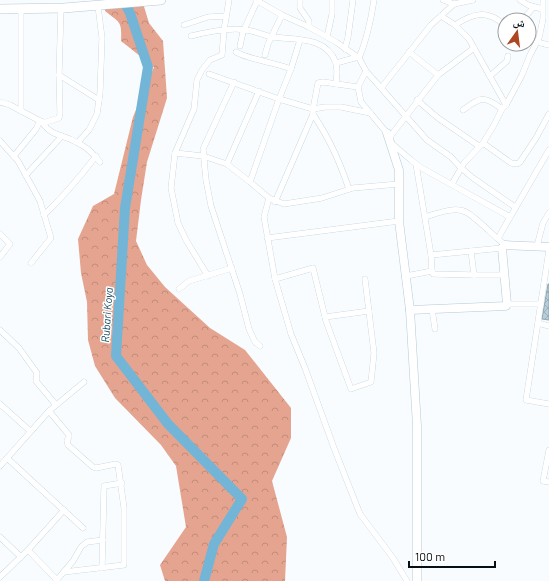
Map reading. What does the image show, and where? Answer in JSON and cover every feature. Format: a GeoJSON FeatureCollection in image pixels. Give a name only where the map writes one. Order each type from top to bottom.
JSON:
{"type":"FeatureCollection","features":[{"type":"Feature","properties":{"kind":"main road"},"geometry":{"type":"LineString","coordinates":[[0,8],[100,6],[158,0]]}},
{"type":"Feature","properties":{"kind":"street"},"geometry":{"type":"LineString","coordinates":[[208,276],[178,224],[171,188],[175,153],[194,109],[197,80],[202,70],[210,60],[222,55],[228,0]]}},
{"type":"Feature","properties":{"kind":"street"},"geometry":{"type":"LineString","coordinates":[[240,46],[257,0],[282,15],[327,37],[359,58],[366,71],[427,140],[451,157],[461,168],[515,207]]}},
{"type":"Feature","properties":{"kind":"street"},"geometry":{"type":"LineString","coordinates":[[300,0],[300,8],[309,21],[309,27]]}},
{"type":"Feature","properties":{"kind":"street"},"geometry":{"type":"LineString","coordinates":[[327,37],[332,14],[332,0]]}},
{"type":"Feature","properties":{"kind":"street"},"geometry":{"type":"LineString","coordinates":[[345,49],[353,0]]}},
{"type":"Feature","properties":{"kind":"street"},"geometry":{"type":"LineString","coordinates":[[359,58],[369,31],[374,0]]}},
{"type":"Feature","properties":{"kind":"street"},"geometry":{"type":"LineString","coordinates":[[443,0],[454,4]]}},
{"type":"Feature","properties":{"kind":"street"},"geometry":{"type":"LineString","coordinates":[[382,88],[431,25],[454,4],[473,0]]}},
{"type":"Feature","properties":{"kind":"street"},"geometry":{"type":"LineString","coordinates":[[520,0],[528,5],[542,8]]}},
{"type":"Feature","properties":{"kind":"street"},"geometry":{"type":"LineString","coordinates":[[543,0],[543,19],[537,42],[549,45]]}},
{"type":"Feature","properties":{"kind":"street"},"geometry":{"type":"LineString","coordinates":[[0,102],[41,121],[46,122],[59,118],[59,75],[55,6]]}},
{"type":"Feature","properties":{"kind":"street"},"geometry":{"type":"LineString","coordinates":[[78,142],[89,130],[97,114],[102,68],[100,6]]}},
{"type":"Feature","properties":{"kind":"street"},"geometry":{"type":"LineString","coordinates":[[529,12],[534,7]]}},
{"type":"Feature","properties":{"kind":"street"},"geometry":{"type":"LineString","coordinates":[[21,8],[21,111]]}},
{"type":"Feature","properties":{"kind":"street"},"geometry":{"type":"LineString","coordinates":[[265,54],[271,37],[282,15]]}},
{"type":"Feature","properties":{"kind":"street"},"geometry":{"type":"LineString","coordinates":[[455,25],[468,17],[478,15],[489,15],[497,20]]}},
{"type":"Feature","properties":{"kind":"street"},"geometry":{"type":"LineString","coordinates":[[184,25],[208,17],[226,16]]}},
{"type":"Feature","properties":{"kind":"street"},"geometry":{"type":"LineString","coordinates":[[441,16],[455,25],[468,39],[490,76],[504,107]]}},
{"type":"Feature","properties":{"kind":"street"},"geometry":{"type":"LineString","coordinates":[[191,36],[224,30],[245,30],[271,37],[312,41],[326,48],[334,56],[337,72],[336,84]]}},
{"type":"Feature","properties":{"kind":"street"},"geometry":{"type":"LineString","coordinates":[[250,182],[300,40]]}},
{"type":"Feature","properties":{"kind":"street"},"geometry":{"type":"LineString","coordinates":[[388,138],[438,75],[474,48]]}},
{"type":"Feature","properties":{"kind":"street"},"geometry":{"type":"LineString","coordinates":[[236,52],[291,69]]}},
{"type":"Feature","properties":{"kind":"street"},"geometry":{"type":"LineString","coordinates":[[409,52],[438,75]]}},
{"type":"Feature","properties":{"kind":"street"},"geometry":{"type":"LineString","coordinates":[[452,184],[461,168],[481,145],[494,125],[532,52]]}},
{"type":"Feature","properties":{"kind":"street"},"geometry":{"type":"LineString","coordinates":[[490,76],[507,61],[508,56]]}},
{"type":"Feature","properties":{"kind":"street"},"geometry":{"type":"LineString","coordinates":[[336,62],[359,58]]}},
{"type":"Feature","properties":{"kind":"street"},"geometry":{"type":"LineString","coordinates":[[366,71],[358,86],[361,102],[388,138],[416,164],[510,217]]}},
{"type":"Feature","properties":{"kind":"street"},"geometry":{"type":"LineString","coordinates":[[209,74],[313,111],[330,140],[342,167],[348,189]]}},
{"type":"Feature","properties":{"kind":"street"},"geometry":{"type":"LineString","coordinates":[[59,75],[99,100]]}},
{"type":"Feature","properties":{"kind":"street"},"geometry":{"type":"LineString","coordinates":[[234,82],[203,149],[203,156],[207,192],[232,268],[249,329],[255,342],[260,346]]}},
{"type":"Feature","properties":{"kind":"street"},"geometry":{"type":"LineString","coordinates":[[275,202],[313,111],[318,83],[323,82],[358,86]]}},
{"type":"Feature","properties":{"kind":"street"},"geometry":{"type":"LineString","coordinates":[[227,164],[259,91]]}},
{"type":"Feature","properties":{"kind":"street"},"geometry":{"type":"LineString","coordinates":[[463,110],[478,100],[484,98],[504,107]]}},
{"type":"Feature","properties":{"kind":"street"},"geometry":{"type":"LineString","coordinates":[[417,100],[438,118],[511,163],[517,164],[520,162],[536,138],[549,114]]}},
{"type":"Feature","properties":{"kind":"street"},"geometry":{"type":"LineString","coordinates":[[313,111],[325,107],[341,107],[370,113]]}},
{"type":"Feature","properties":{"kind":"street"},"geometry":{"type":"LineString","coordinates":[[41,121],[50,132],[78,142],[96,156],[100,162]]}},
{"type":"Feature","properties":{"kind":"street"},"geometry":{"type":"LineString","coordinates":[[14,156],[41,121]]}},
{"type":"Feature","properties":{"kind":"street"},"geometry":{"type":"LineString","coordinates":[[26,176],[62,136]]}},
{"type":"Feature","properties":{"kind":"street"},"geometry":{"type":"LineString","coordinates":[[388,138],[399,170],[399,221],[410,310],[417,426],[418,581]]}},
{"type":"Feature","properties":{"kind":"street"},"geometry":{"type":"LineString","coordinates":[[0,141],[14,156],[40,201],[51,238],[31,263]]}},
{"type":"Feature","properties":{"kind":"street"},"geometry":{"type":"LineString","coordinates":[[498,239],[549,150]]}},
{"type":"Feature","properties":{"kind":"street"},"geometry":{"type":"LineString","coordinates":[[175,153],[203,156],[227,164],[269,198],[275,202],[284,204],[322,198],[348,189],[399,184]]}},
{"type":"Feature","properties":{"kind":"street"},"geometry":{"type":"LineString","coordinates":[[44,215],[83,174],[96,156]]}},
{"type":"Feature","properties":{"kind":"street"},"geometry":{"type":"LineString","coordinates":[[416,164],[433,274],[505,275]]}},
{"type":"Feature","properties":{"kind":"street"},"geometry":{"type":"LineString","coordinates":[[269,198],[264,217],[267,238],[275,279],[291,334],[360,514],[408,581]]}},
{"type":"Feature","properties":{"kind":"street"},"geometry":{"type":"LineString","coordinates":[[425,217],[458,210],[466,212],[498,239],[504,246],[507,304]]}},
{"type":"Feature","properties":{"kind":"street"},"geometry":{"type":"LineString","coordinates":[[537,246],[543,223],[549,213]]}},
{"type":"Feature","properties":{"kind":"street"},"geometry":{"type":"LineString","coordinates":[[267,238],[399,221]]}},
{"type":"Feature","properties":{"kind":"street"},"geometry":{"type":"LineString","coordinates":[[0,234],[10,244],[0,257]]}},
{"type":"Feature","properties":{"kind":"street"},"geometry":{"type":"LineString","coordinates":[[431,255],[471,252],[504,246],[549,247]]}},
{"type":"Feature","properties":{"kind":"street"},"geometry":{"type":"LineString","coordinates":[[549,250],[547,282],[541,304],[526,400],[549,404]]}},
{"type":"Feature","properties":{"kind":"street"},"geometry":{"type":"LineString","coordinates":[[471,252],[474,275]]}},
{"type":"Feature","properties":{"kind":"street"},"geometry":{"type":"LineString","coordinates":[[179,289],[189,281],[232,268]]}},
{"type":"Feature","properties":{"kind":"street"},"geometry":{"type":"LineString","coordinates":[[275,279],[313,268],[325,317],[352,389],[371,382],[374,352],[365,279]]}},
{"type":"Feature","properties":{"kind":"street"},"geometry":{"type":"LineString","coordinates":[[406,276],[432,271]]}},
{"type":"Feature","properties":{"kind":"street"},"geometry":{"type":"LineString","coordinates":[[410,310],[506,306],[507,304],[541,304]]}},
{"type":"Feature","properties":{"kind":"street"},"geometry":{"type":"LineString","coordinates":[[432,309],[435,329]]}},
{"type":"Feature","properties":{"kind":"street"},"geometry":{"type":"LineString","coordinates":[[325,317],[369,311]]}},
{"type":"Feature","properties":{"kind":"street"},"geometry":{"type":"LineString","coordinates":[[538,324],[549,326]]}},
{"type":"Feature","properties":{"kind":"street"},"geometry":{"type":"LineString","coordinates":[[0,330],[13,341],[32,365],[37,374],[36,381],[56,405]]}},
{"type":"Feature","properties":{"kind":"street"},"geometry":{"type":"LineString","coordinates":[[83,528],[64,510],[3,461],[49,411],[84,382]]}},
{"type":"Feature","properties":{"kind":"street"},"geometry":{"type":"LineString","coordinates":[[0,404],[30,431]]}},
{"type":"Feature","properties":{"kind":"street"},"geometry":{"type":"LineString","coordinates":[[49,411],[69,435],[68,445],[94,467],[117,464],[119,466],[122,482],[124,508],[124,565],[64,572]]}},
{"type":"Feature","properties":{"kind":"street"},"geometry":{"type":"LineString","coordinates":[[549,450],[543,481],[549,482]]}},
{"type":"Feature","properties":{"kind":"street"},"geometry":{"type":"LineString","coordinates":[[102,568],[104,486],[122,482]]}},
{"type":"Feature","properties":{"kind":"street"},"geometry":{"type":"LineString","coordinates":[[0,577],[28,550],[64,510]]}},
{"type":"Feature","properties":{"kind":"street"},"geometry":{"type":"LineString","coordinates":[[0,537],[21,557]]}},
{"type":"Feature","properties":{"kind":"street"},"geometry":{"type":"LineString","coordinates":[[28,550],[56,580],[64,572],[81,547],[87,542],[103,540]]}},
{"type":"Feature","properties":{"kind":"green space"},"geometry":{"type":"Polygon","coordinates":[[[105,0],[142,0],[149,23],[163,41],[167,98],[147,162],[136,241],[147,265],[165,287],[210,328],[245,350],[291,408],[291,438],[272,481],[287,537],[285,581],[165,581],[160,565],[186,527],[176,466],[161,445],[115,398],[95,366],[88,340],[87,302],[81,273],[78,239],[93,206],[114,194],[133,117],[154,67],[121,41],[121,30],[119,23],[105,11],[105,0]]]}},
{"type":"Feature","properties":{"kind":"building"},"geometry":{"type":"Polygon","coordinates":[[[549,284],[549,320],[542,319],[549,284]]]}},
{"type":"Feature","properties":{"kind":"waterway","name":"Rubari Koya"},"geometry":{"type":"LineString","coordinates":[[123,0],[130,13],[148,67],[125,208],[116,356],[168,424],[242,499],[214,544],[204,581]]}}]}
